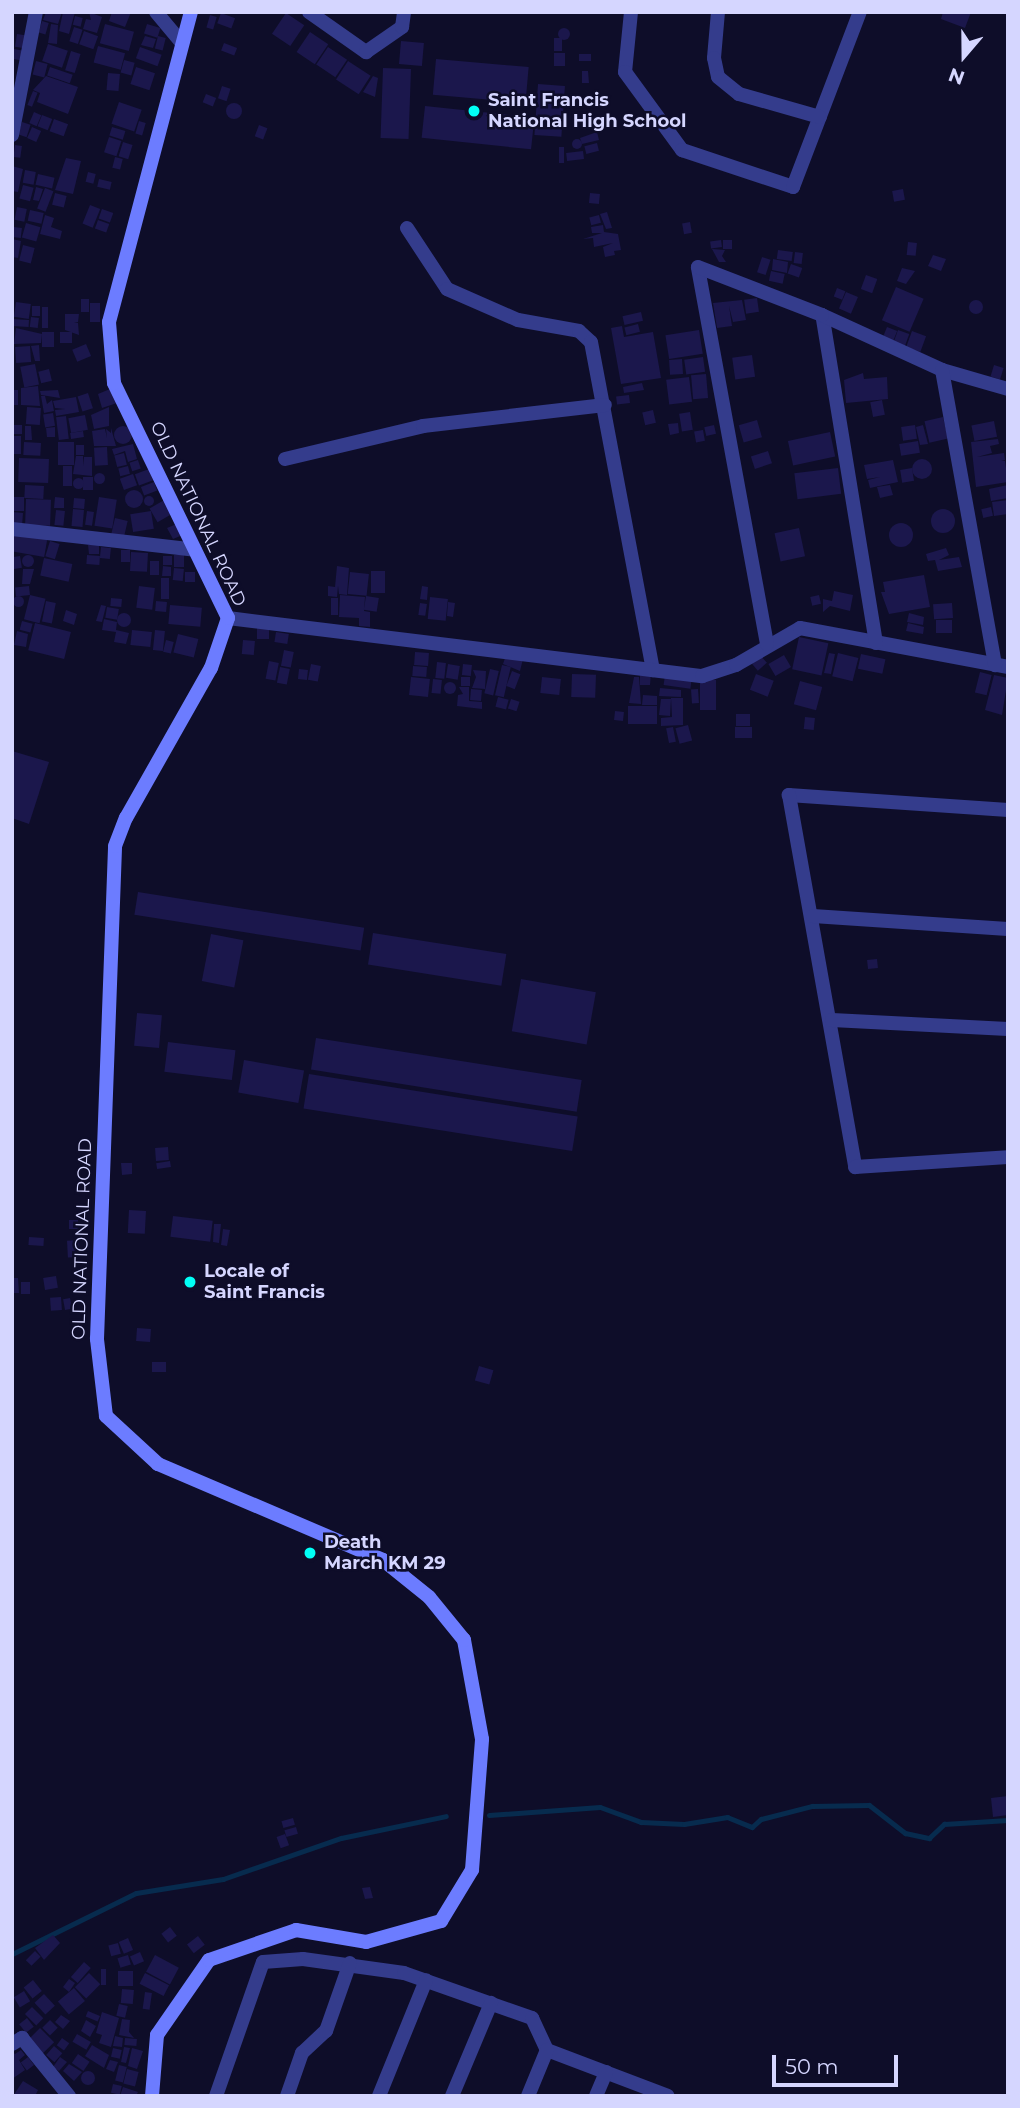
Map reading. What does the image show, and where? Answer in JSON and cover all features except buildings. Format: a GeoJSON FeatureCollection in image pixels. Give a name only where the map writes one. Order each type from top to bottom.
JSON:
{"type":"FeatureCollection","features":[{"type":"Feature","properties":{"kind":"main road","name":"OLD NATIONAL ROAD"},"geometry":{"type":"LineString","coordinates":[[152,2096],[157,2035],[209,1960],[296,1930],[366,1942],[441,1921],[472,1870],[482,1739],[464,1640],[429,1597],[383,1560],[158,1464],[106,1416],[97,1339],[115,846],[126,818],[211,668],[228,618],[114,383],[109,322],[191,12]]}},
{"type":"Feature","properties":{"kind":"street"},"geometry":{"type":"LineString","coordinates":[[12,135],[36,12]]}},
{"type":"Feature","properties":{"kind":"street"},"geometry":{"type":"LineString","coordinates":[[156,12],[183,43]]}},
{"type":"Feature","properties":{"kind":"street"},"geometry":{"type":"LineString","coordinates":[[309,12],[366,52],[402,27],[404,12]]}},
{"type":"Feature","properties":{"kind":"street"},"geometry":{"type":"LineString","coordinates":[[631,12],[625,72],[682,150],[793,187],[860,12]]}},
{"type":"Feature","properties":{"kind":"street"},"geometry":{"type":"LineString","coordinates":[[718,12],[714,58],[718,77],[739,94],[820,117]]}},
{"type":"Feature","properties":{"kind":"street"},"geometry":{"type":"LineString","coordinates":[[407,228],[447,289],[517,320],[579,331],[590,342],[605,405],[653,670]]}},
{"type":"Feature","properties":{"kind":"street"},"geometry":{"type":"LineString","coordinates":[[766,644],[698,267],[822,315],[942,370],[1008,389]]}},
{"type":"Feature","properties":{"kind":"street"},"geometry":{"type":"LineString","coordinates":[[822,315],[876,643]]}},
{"type":"Feature","properties":{"kind":"street"},"geometry":{"type":"LineString","coordinates":[[228,618],[702,676],[736,665],[766,644],[800,628],[1002,666],[942,370]]}},
{"type":"Feature","properties":{"kind":"street"},"geometry":{"type":"LineString","coordinates":[[285,459],[423,426],[605,405]]}},
{"type":"Feature","properties":{"kind":"street"},"geometry":{"type":"LineString","coordinates":[[12,529],[195,550]]}},
{"type":"Feature","properties":{"kind":"street"},"geometry":{"type":"LineString","coordinates":[[1008,810],[789,795],[832,1020],[855,1167],[1008,1157]]}},
{"type":"Feature","properties":{"kind":"street"},"geometry":{"type":"LineString","coordinates":[[813,916],[1008,929]]}},
{"type":"Feature","properties":{"kind":"street"},"geometry":{"type":"LineString","coordinates":[[832,1020],[1008,1029]]}},
{"type":"Feature","properties":{"kind":"street"},"geometry":{"type":"LineString","coordinates":[[216,2096],[262,1962],[303,1959],[349,1963],[426,1980],[532,2018],[547,2050],[666,2095]]}},
{"type":"Feature","properties":{"kind":"street"},"geometry":{"type":"LineString","coordinates":[[287,2096],[302,2053],[326,2031],[349,1963]]}},
{"type":"Feature","properties":{"kind":"street"},"geometry":{"type":"LineString","coordinates":[[379,2096],[426,1980]]}},
{"type":"Feature","properties":{"kind":"street"},"geometry":{"type":"LineString","coordinates":[[452,2096],[491,2003]]}},
{"type":"Feature","properties":{"kind":"street"},"geometry":{"type":"LineString","coordinates":[[12,2044],[22,2038],[69,2096]]}},
{"type":"Feature","properties":{"kind":"street"},"geometry":{"type":"LineString","coordinates":[[528,2096],[547,2050]]}},
{"type":"Feature","properties":{"kind":"street"},"geometry":{"type":"LineString","coordinates":[[596,2096],[606,2072]]}},
{"type":"Feature","properties":{"kind":"waterway"},"geometry":{"type":"LineString","coordinates":[[489,1815],[600,1807],[641,1822],[684,1824],[727,1817],[752,1827],[761,1819],[812,1806],[869,1805],[905,1833],[929,1838],[944,1824],[1008,1820]]}},
{"type":"Feature","properties":{"kind":"waterway"},"geometry":{"type":"LineString","coordinates":[[12,1954],[136,1893],[223,1879],[341,1838],[446,1816]]}},
{"type":"Feature","properties":{"kind":"place","name":"Saint Francis National High School"},"geometry":{"type":"Point","coordinates":[474,111]}},
{"type":"Feature","properties":{"kind":"place","name":"Locale of Saint Francis"},"geometry":{"type":"Point","coordinates":[190,1282]}},
{"type":"Feature","properties":{"kind":"place","name":"Death March KM 29"},"geometry":{"type":"Point","coordinates":[310,1553]}}]}
